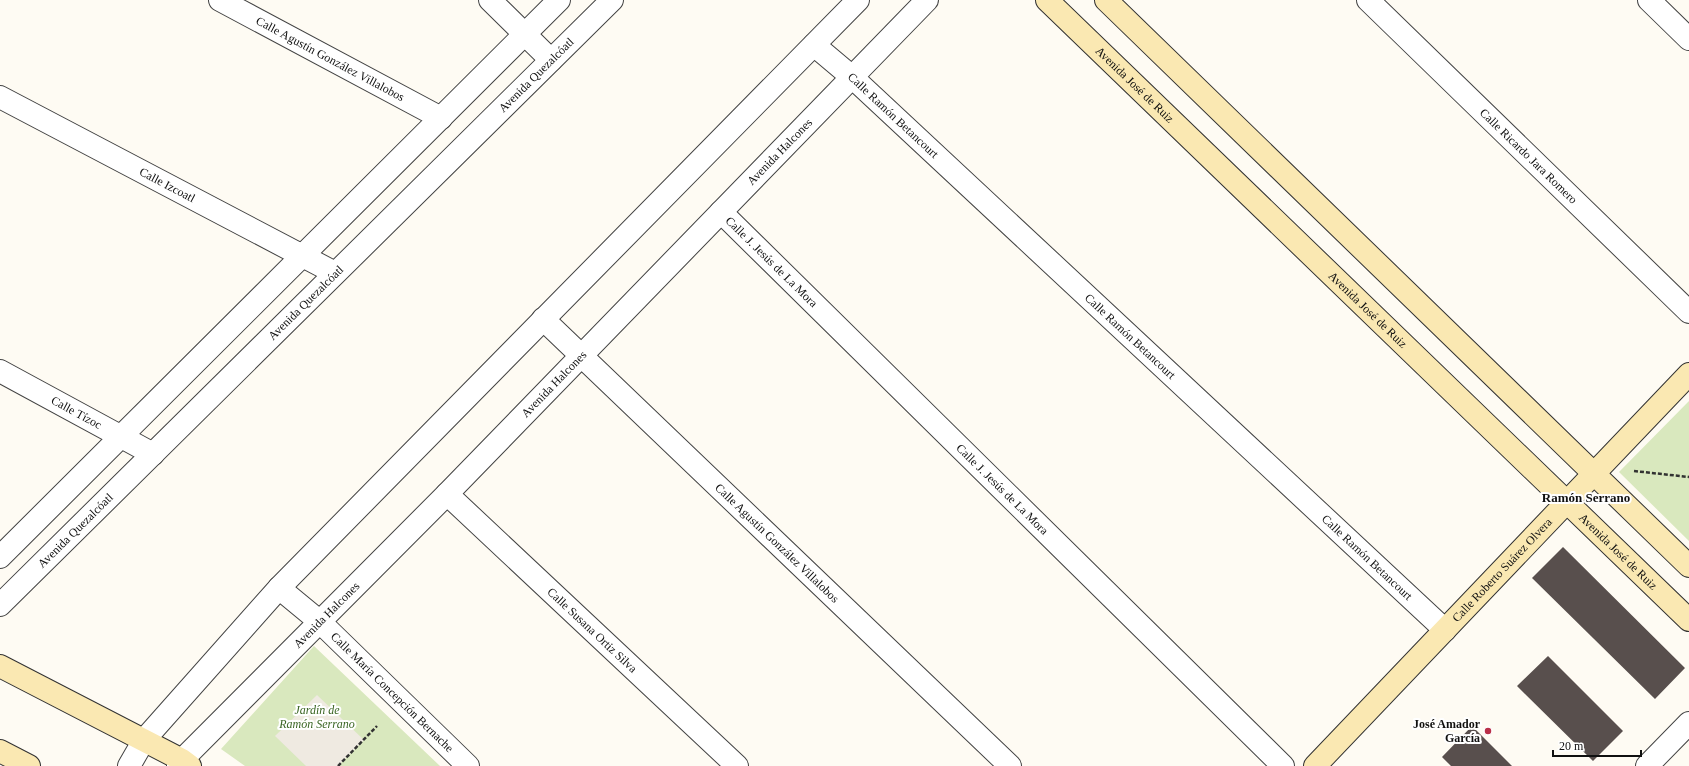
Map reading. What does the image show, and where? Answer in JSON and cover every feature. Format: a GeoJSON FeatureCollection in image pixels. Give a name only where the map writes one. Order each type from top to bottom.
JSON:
{"type":"FeatureCollection","features":[{"type":"Feature","properties":{"kind":"street","name":"Calle Agustín González Villalobos"},"geometry":{"type":"LineString","coordinates":[[220,0],[441,118]]}},
{"type":"Feature","properties":{"kind":"street"},"geometry":{"type":"LineString","coordinates":[[490,0],[551,60]]}},
{"type":"Feature","properties":{"kind":"street"},"geometry":{"type":"LineString","coordinates":[[0,557],[559,0]]}},
{"type":"Feature","properties":{"kind":"street","name":"Avenida Quezalcóatl"},"geometry":{"type":"LineString","coordinates":[[0,605],[612,0]]}},
{"type":"Feature","properties":{"kind":"street"},"geometry":{"type":"LineString","coordinates":[[129,766],[144,740],[279,588],[858,0]]}},
{"type":"Feature","properties":{"kind":"street","name":"Avenida Halcones"},"geometry":{"type":"LineString","coordinates":[[183,764],[319,622],[447,494],[927,0]]}},
{"type":"Feature","properties":{"kind":"street","name":"Avenida José de Ruiz"},"geometry":{"type":"LineString","coordinates":[[1047,0],[1689,620]]}},
{"type":"Feature","properties":{"kind":"street"},"geometry":{"type":"LineString","coordinates":[[1106,0],[1689,566]]}},
{"type":"Feature","properties":{"kind":"street","name":"Calle Ricardo Jara Romero"},"geometry":{"type":"LineString","coordinates":[[1368,0],[1689,312]]}},
{"type":"Feature","properties":{"kind":"street"},"geometry":{"type":"LineString","coordinates":[[1649,0],[1689,39]]}},
{"type":"Feature","properties":{"kind":"street","name":"Calle Ramón Betancourt"},"geometry":{"type":"LineString","coordinates":[[814,45],[852,77],[1445,630]]}},
{"type":"Feature","properties":{"kind":"street","name":"Calle Izcoatl"},"geometry":{"type":"LineString","coordinates":[[0,97],[335,273]]}},
{"type":"Feature","properties":{"kind":"street","name":"Calle J. Jesús de La Mora"},"geometry":{"type":"LineString","coordinates":[[721,212],[1283,766]]}},
{"type":"Feature","properties":{"kind":"street","name":"Calle Agustín González Villalobos"},"geometry":{"type":"LineString","coordinates":[[543,319],[1010,766]]}},
{"type":"Feature","properties":{"kind":"street","name":"Calle Tízoc"},"geometry":{"type":"LineString","coordinates":[[0,371],[153,454]]}},
{"type":"Feature","properties":{"kind":"street","name":"Calle Roberto Suárez Olvera"},"geometry":{"type":"LineString","coordinates":[[1315,766],[1689,374]]}},
{"type":"Feature","properties":{"kind":"street","name":"Calle Susana Ortiz Silva"},"geometry":{"type":"LineString","coordinates":[[447,494],[737,766]]}},
{"type":"Feature","properties":{"kind":"street","name":"Calle María Concepción Bernache"},"geometry":{"type":"LineString","coordinates":[[279,588],[319,622],[468,766]]}},
{"type":"Feature","properties":{"kind":"street"},"geometry":{"type":"LineString","coordinates":[[0,666],[144,740],[183,764]]}},
{"type":"Feature","properties":{"kind":"street"},"geometry":{"type":"LineString","coordinates":[[1647,766],[1689,723]]}},
{"type":"Feature","properties":{"kind":"street"},"geometry":{"type":"LineString","coordinates":[[0,751],[29,766]]}},
{"type":"Feature","properties":{"kind":"path"},"geometry":{"type":"LineString","coordinates":[[1634,476],[1629,470],[1689,477]]}},
{"type":"Feature","properties":{"kind":"path"},"geometry":{"type":"LineString","coordinates":[[338,766],[378,726]]}},
{"type":"Feature","properties":{"kind":"green space"},"geometry":{"type":"Polygon","coordinates":[[[1689,401],[1689,541],[1619,472],[1689,401]]]}},
{"type":"Feature","properties":{"kind":"green space","name":"Jardín de Ramón Serrano"},"geometry":{"type":"Polygon","coordinates":[[[314,646],[440,766],[245,766],[221,749],[314,646]]]}},
{"type":"Feature","properties":{"kind":"shaded area"},"geometry":{"type":"Polygon","coordinates":[[[317,695],[364,740],[338,766],[306,766],[275,736],[317,695]]]}},
{"type":"Feature","properties":{"kind":"building"},"geometry":{"type":"Polygon","coordinates":[[[1563,547],[1685,668],[1655,699],[1532,578],[1563,547]]]}},
{"type":"Feature","properties":{"kind":"building"},"geometry":{"type":"Polygon","coordinates":[[[1548,656],[1623,731],[1593,761],[1517,686],[1548,656]]]}},
{"type":"Feature","properties":{"kind":"building"},"geometry":{"type":"Polygon","coordinates":[[[1472,726],[1512,766],[1451,766],[1442,757],[1472,726]]]}},
{"type":"Feature","properties":{"kind":"place","name":"José Amador García"},"geometry":{"type":"Point","coordinates":[1488,731]}},
{"type":"Feature","properties":{"kind":"district","name":"Ramón Serrano"},"geometry":{"type":"Point","coordinates":[1586,497]}}]}
